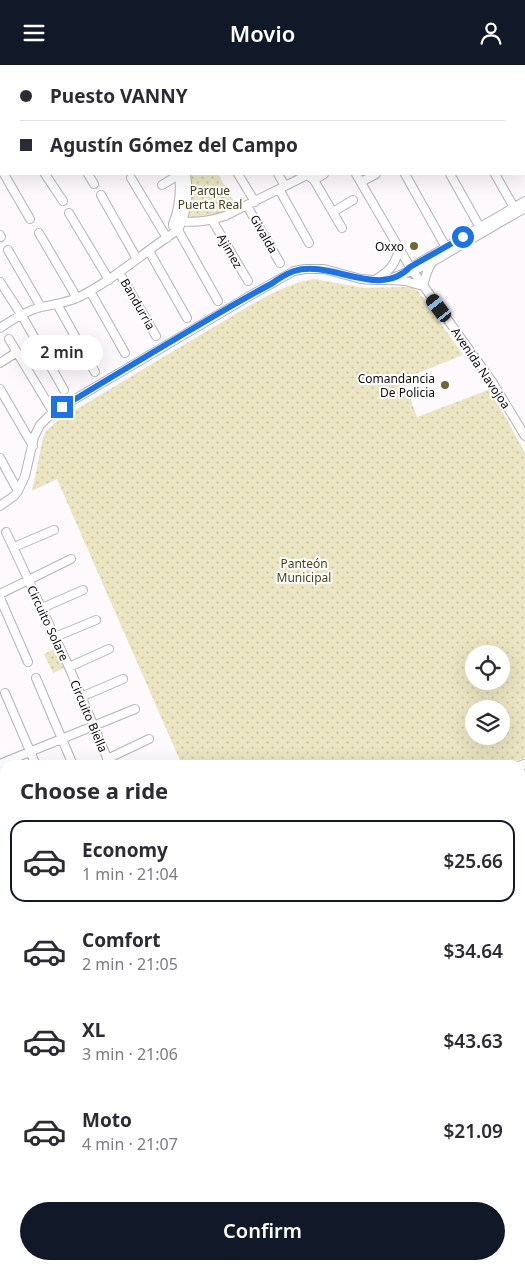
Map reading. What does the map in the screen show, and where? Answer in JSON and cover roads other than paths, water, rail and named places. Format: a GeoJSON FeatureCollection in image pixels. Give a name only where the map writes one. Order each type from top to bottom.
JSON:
{"type":"FeatureCollection","features":[{"type":"Feature","properties":{"kind":"street"},"geometry":{"type":"LineString","coordinates":[[5,175],[30,219]]}},
{"type":"Feature","properties":{"kind":"street"},"geometry":{"type":"LineString","coordinates":[[47,175],[63,201]]}},
{"type":"Feature","properties":{"kind":"street"},"geometry":{"type":"LineString","coordinates":[[89,175],[94,184]]}},
{"type":"Feature","properties":{"kind":"street"},"geometry":{"type":"LineString","coordinates":[[162,185],[178,175]]}},
{"type":"Feature","properties":{"kind":"street"},"geometry":{"type":"LineString","coordinates":[[174,228],[180,201],[180,175]]}},
{"type":"Feature","properties":{"kind":"street"},"geometry":{"type":"LineString","coordinates":[[0,328],[21,314],[77,298],[109,279],[149,251],[174,228],[188,197],[186,175]]}},
{"type":"Feature","properties":{"kind":"street"},"geometry":{"type":"LineString","coordinates":[[239,175],[255,202]]}},
{"type":"Feature","properties":{"kind":"street"},"geometry":{"type":"LineString","coordinates":[[278,175],[282,187],[309,243]]}},
{"type":"Feature","properties":{"kind":"street","name":"Avenida Navojoa"},"geometry":{"type":"LineString","coordinates":[[357,175],[399,249],[409,271],[522,423],[525,437]]}},
{"type":"Feature","properties":{"kind":"street"},"geometry":{"type":"LineString","coordinates":[[361,182],[374,175]]}},
{"type":"Feature","properties":{"kind":"street"},"geometry":{"type":"LineString","coordinates":[[406,175],[448,250]]}},
{"type":"Feature","properties":{"kind":"street"},"geometry":{"type":"LineString","coordinates":[[451,175],[482,230]]}},
{"type":"Feature","properties":{"kind":"street"},"geometry":{"type":"LineString","coordinates":[[495,175],[515,210]]}},
{"type":"Feature","properties":{"kind":"street"},"geometry":{"type":"LineString","coordinates":[[174,228],[225,217],[282,187],[309,176],[342,228]]}},
{"type":"Feature","properties":{"kind":"street"},"geometry":{"type":"LineString","coordinates":[[131,178],[174,228],[218,301]]}},
{"type":"Feature","properties":{"kind":"street"},"geometry":{"type":"LineString","coordinates":[[101,195],[137,259]]}},
{"type":"Feature","properties":{"kind":"street"},"geometry":{"type":"LineString","coordinates":[[333,212],[353,200]]}},
{"type":"Feature","properties":{"kind":"street"},"geometry":{"type":"LineString","coordinates":[[409,271],[482,230],[515,210],[525,201]]}},
{"type":"Feature","properties":{"kind":"street","name":"Givalda"},"geometry":{"type":"LineString","coordinates":[[247,206],[280,263]]}},
{"type":"Feature","properties":{"kind":"street"},"geometry":{"type":"LineString","coordinates":[[515,210],[525,208]]}},
{"type":"Feature","properties":{"kind":"street"},"geometry":{"type":"LineString","coordinates":[[69,213],[109,279]]}},
{"type":"Feature","properties":{"kind":"street","name":"Ajimez"},"geometry":{"type":"LineString","coordinates":[[212,220],[248,281]]}},
{"type":"Feature","properties":{"kind":"street"},"geometry":{"type":"LineString","coordinates":[[39,233],[77,298]]}},
{"type":"Feature","properties":{"kind":"street"},"geometry":{"type":"LineString","coordinates":[[374,281],[393,266],[399,249]]}},
{"type":"Feature","properties":{"kind":"street"},"geometry":{"type":"LineString","coordinates":[[8,250],[41,307]]}},
{"type":"Feature","properties":{"kind":"street"},"geometry":{"type":"LineString","coordinates":[[0,506],[18,491],[25,476],[34,437],[40,425],[53,412],[210,318],[294,271],[324,269],[374,281],[387,279],[432,262],[448,250]]}},
{"type":"Feature","properties":{"kind":"street"},"geometry":{"type":"LineString","coordinates":[[149,251],[187,318]]}},
{"type":"Feature","properties":{"kind":"street"},"geometry":{"type":"LineString","coordinates":[[387,279],[405,281],[422,286],[432,262]]}},
{"type":"Feature","properties":{"kind":"street","name":"Bandurria"},"geometry":{"type":"LineString","coordinates":[[119,272],[156,336]]}},
{"type":"Feature","properties":{"kind":"street"},"geometry":{"type":"LineString","coordinates":[[0,282],[21,314],[64,390]]}},
{"type":"Feature","properties":{"kind":"street"},"geometry":{"type":"LineString","coordinates":[[90,291],[126,353]]}},
{"type":"Feature","properties":{"kind":"street"},"geometry":{"type":"LineString","coordinates":[[57,304],[95,372]]}},
{"type":"Feature","properties":{"kind":"street"},"geometry":{"type":"LineString","coordinates":[[9,339],[53,412]]}},
{"type":"Feature","properties":{"kind":"street"},"geometry":{"type":"LineString","coordinates":[[0,363],[17,352]]}},
{"type":"Feature","properties":{"kind":"street"},"geometry":{"type":"LineString","coordinates":[[0,389],[33,446]]}},
{"type":"Feature","properties":{"kind":"street"},"geometry":{"type":"LineString","coordinates":[[0,459],[18,491]]}},
{"type":"Feature","properties":{"kind":"street"},"geometry":{"type":"LineString","coordinates":[[14,547],[54,530]]}},
{"type":"Feature","properties":{"kind":"street"},"geometry":{"type":"LineString","coordinates":[[6,532],[29,580],[71,559]]}},
{"type":"Feature","properties":{"kind":"street","name":"Circuito Solare"},"geometry":{"type":"LineString","coordinates":[[0,596],[29,580],[68,667]]}},
{"type":"Feature","properties":{"kind":"street"},"geometry":{"type":"LineString","coordinates":[[42,608],[83,590]]}},
{"type":"Feature","properties":{"kind":"street"},"geometry":{"type":"LineString","coordinates":[[0,596],[28,662]]}},
{"type":"Feature","properties":{"kind":"street"},"geometry":{"type":"LineString","coordinates":[[55,637],[96,620]]}},
{"type":"Feature","properties":{"kind":"street"},"geometry":{"type":"LineString","coordinates":[[68,667],[109,649]]}},
{"type":"Feature","properties":{"kind":"street","name":"Circuito Biella"},"geometry":{"type":"LineString","coordinates":[[68,667],[107,760]]}},
{"type":"Feature","properties":{"kind":"street"},"geometry":{"type":"LineString","coordinates":[[36,678],[71,760]]}},
{"type":"Feature","properties":{"kind":"street"},"geometry":{"type":"LineString","coordinates":[[81,697],[123,679]]}},
{"type":"Feature","properties":{"kind":"street"},"geometry":{"type":"LineString","coordinates":[[5,693],[34,760]]}},
{"type":"Feature","properties":{"kind":"street"},"geometry":{"type":"LineString","coordinates":[[15,760],[135,709]]}},
{"type":"Feature","properties":{"kind":"street"},"geometry":{"type":"LineString","coordinates":[[112,760],[149,739]]}},
{"type":"Feature","properties":{"kind":"place","name":"Oxxo"},"geometry":{"type":"Point","coordinates":[414,246]}},
{"type":"Feature","properties":{"kind":"place","name":"Comandancia De Policia"},"geometry":{"type":"Point","coordinates":[445,385]}},
{"type":"Feature","properties":{"kind":"park label","name":"Parque Puerta Real"},"geometry":{"type":"Point","coordinates":[210,197]}},
{"type":"Feature","properties":{"kind":"park label","name":"Panteón Municipal"},"geometry":{"type":"Point","coordinates":[304,570]}}]}
